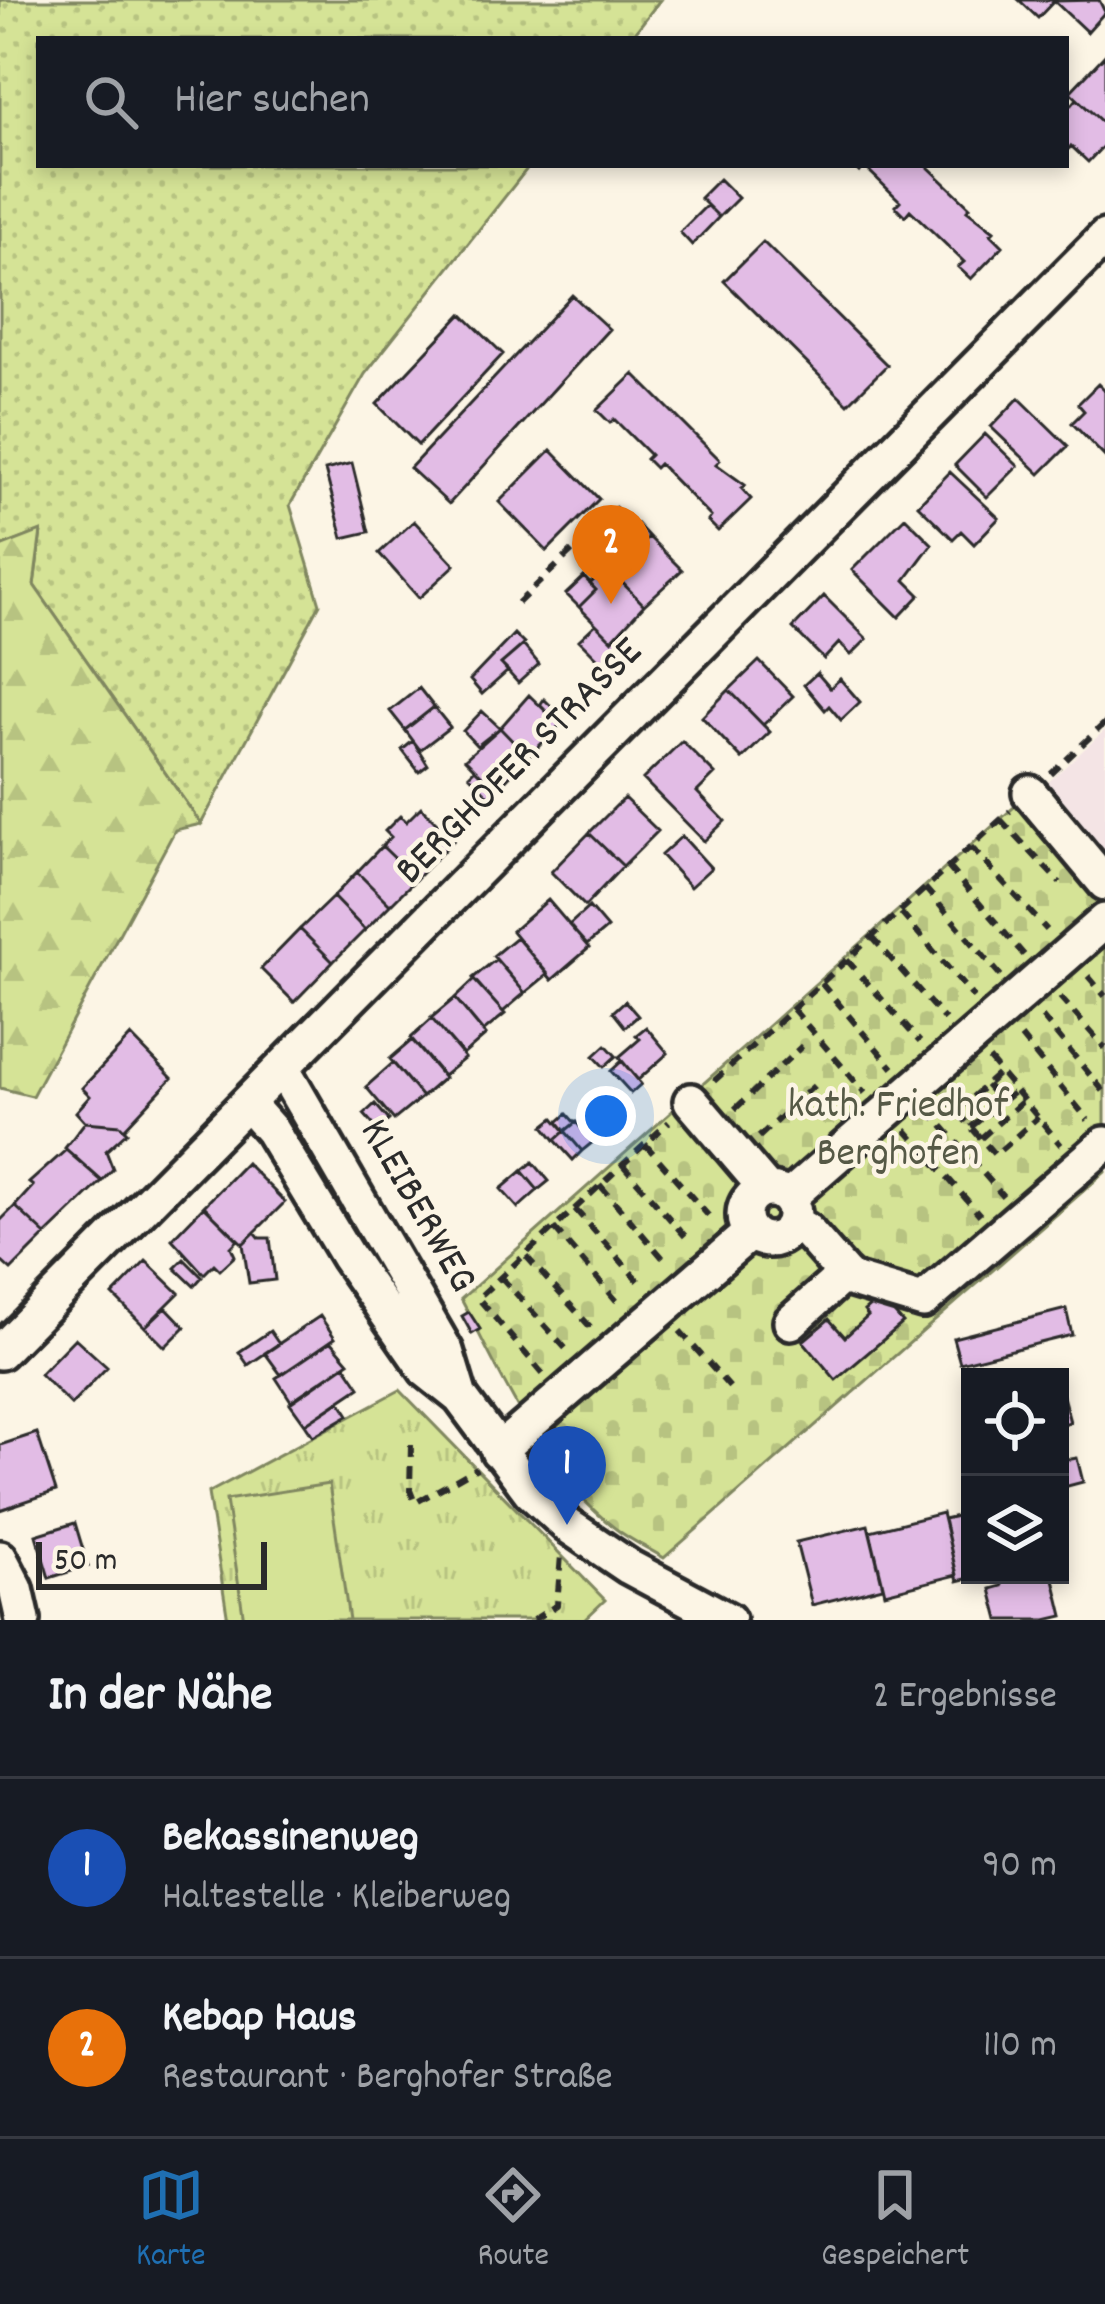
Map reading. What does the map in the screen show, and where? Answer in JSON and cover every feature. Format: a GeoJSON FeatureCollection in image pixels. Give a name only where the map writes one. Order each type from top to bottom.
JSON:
{"type":"FeatureCollection","features":[{"type":"Feature","properties":{"kind":"street","name":"BERGHOFER STRASSE"},"geometry":{"type":"LineString","coordinates":[[0,1352],[1105,237]]}},
{"type":"Feature","properties":{"kind":"street"},"geometry":{"type":"LineString","coordinates":[[1030,794],[1105,884]]}},
{"type":"Feature","properties":{"kind":"street"},"geometry":{"type":"LineString","coordinates":[[783,1203],[1102,923]]}},
{"type":"Feature","properties":{"kind":"street","name":"KLEIBERWEG"},"geometry":{"type":"LineString","coordinates":[[282,1068],[446,1351],[460,1397]]}},
{"type":"Feature","properties":{"kind":"street"},"geometry":{"type":"LineString","coordinates":[[692,1101],[845,1274],[922,1301],[998,1236],[1092,1144]]}},
{"type":"Feature","properties":{"kind":"street","name":"KLEIBERWEG"},"geometry":{"type":"LineString","coordinates":[[247,1103],[271,1130],[347,1256],[426,1370],[460,1397],[530,1491],[574,1530],[629,1567],[728,1620]]}},
{"type":"Feature","properties":{"kind":"street"},"geometry":{"type":"LineString","coordinates":[[498,1451],[693,1282],[755,1194],[783,1203]]}},
{"type":"Feature","properties":{"kind":"street"},"geometry":{"type":"LineString","coordinates":[[791,1322],[845,1274]]}},
{"type":"Feature","properties":{"kind":"street"},"geometry":{"type":"LineString","coordinates":[[0,1558],[16,1588],[23,1620]]}},
{"type":"Feature","properties":{"kind":"path"},"geometry":{"type":"LineString","coordinates":[[518,603],[621,504]]}},
{"type":"Feature","properties":{"kind":"path"},"geometry":{"type":"LineString","coordinates":[[1030,794],[1105,723]]}},
{"type":"Feature","properties":{"kind":"path"},"geometry":{"type":"LineString","coordinates":[[1001,820],[1102,923]]}},
{"type":"Feature","properties":{"kind":"path"},"geometry":{"type":"LineString","coordinates":[[970,847],[1105,996]]}},
{"type":"Feature","properties":{"kind":"path"},"geometry":{"type":"LineString","coordinates":[[925,888],[978,1036],[973,1096]]}},
{"type":"Feature","properties":{"kind":"path"},"geometry":{"type":"LineString","coordinates":[[900,911],[1034,1120]]}},
{"type":"Feature","properties":{"kind":"path"},"geometry":{"type":"LineString","coordinates":[[872,937],[1092,1144]]}},
{"type":"Feature","properties":{"kind":"path"},"geometry":{"type":"LineString","coordinates":[[847,960],[978,1036],[1105,1093]]}},
{"type":"Feature","properties":{"kind":"path"},"geometry":{"type":"LineString","coordinates":[[793,1010],[998,1236]]}},
{"type":"Feature","properties":{"kind":"path"},"geometry":{"type":"LineString","coordinates":[[957,1111],[978,1036]]}},
{"type":"Feature","properties":{"kind":"path"},"geometry":{"type":"LineString","coordinates":[[715,1128],[802,1046]]}},
{"type":"Feature","properties":{"kind":"path"},"geometry":{"type":"LineString","coordinates":[[957,1111],[1000,1072]]}},
{"type":"Feature","properties":{"kind":"path"},"geometry":{"type":"LineString","coordinates":[[973,1078],[1006,1116]]}},
{"type":"Feature","properties":{"kind":"path"},"geometry":{"type":"LineString","coordinates":[[738,1156],[818,1082]]}},
{"type":"Feature","properties":{"kind":"path"},"geometry":{"type":"LineString","coordinates":[[971,1127],[1015,1090]]}},
{"type":"Feature","properties":{"kind":"path"},"geometry":{"type":"LineString","coordinates":[[981,1138],[1024,1101]]}},
{"type":"Feature","properties":{"kind":"path"},"geometry":{"type":"LineString","coordinates":[[1016,1108],[1092,1144]]}},
{"type":"Feature","properties":{"kind":"path"},"geometry":{"type":"LineString","coordinates":[[957,1111],[995,1155],[1034,1120]]}},
{"type":"Feature","properties":{"kind":"path"},"geometry":{"type":"LineString","coordinates":[[987,1113],[997,1124]]}},
{"type":"Feature","properties":{"kind":"path"},"geometry":{"type":"LineString","coordinates":[[645,1144],[733,1391]]}},
{"type":"Feature","properties":{"kind":"path"},"geometry":{"type":"LineString","coordinates":[[622,1165],[693,1282]]}},
{"type":"Feature","properties":{"kind":"path"},"geometry":{"type":"LineString","coordinates":[[600,1185],[693,1282]]}},
{"type":"Feature","properties":{"kind":"path"},"geometry":{"type":"LineString","coordinates":[[575,1208],[693,1282]]}},
{"type":"Feature","properties":{"kind":"path"},"geometry":{"type":"LineString","coordinates":[[554,1228],[693,1282]]}},
{"type":"Feature","properties":{"kind":"path"},"geometry":{"type":"LineString","coordinates":[[525,1255],[600,1362]]}},
{"type":"Feature","properties":{"kind":"path"},"geometry":{"type":"LineString","coordinates":[[501,1276],[600,1362]]}},
{"type":"Feature","properties":{"kind":"path"},"geometry":{"type":"LineString","coordinates":[[411,1445],[410,1490],[415,1503],[467,1477],[498,1451]]}},
{"type":"Feature","properties":{"kind":"path"},"geometry":{"type":"LineString","coordinates":[[533,1620],[557,1605],[561,1555],[574,1530]]}},
{"type":"Feature","properties":{"kind":"shaded area"},"geometry":{"type":"Polygon","coordinates":[[[1105,730],[1105,865],[1042,788],[1105,730]]]}},
{"type":"Feature","properties":{"kind":"green space"},"geometry":{"type":"Polygon","coordinates":[[[0,0],[660,0],[632,36],[36,36],[36,168],[528,168],[365,374],[290,505],[320,604],[201,824],[34,585],[41,532],[0,547],[0,0]]]}},
{"type":"Feature","properties":{"kind":"green space"},"geometry":{"type":"Polygon","coordinates":[[[41,531],[34,585],[201,824],[175,830],[32,1096],[0,1088],[0,547],[41,531]]]}},
{"type":"Feature","properties":{"kind":"green space","name":"kath. Friedhof Berghofen"},"geometry":{"type":"Polygon","coordinates":[[[1030,793],[1105,884],[1105,1172],[664,1558],[616,1529],[566,1481],[509,1392],[461,1299],[1030,793]]]}},
{"type":"Feature","properties":{"kind":"green space"},"geometry":{"type":"Polygon","coordinates":[[[400,1390],[605,1600],[584,1620],[228,1620],[208,1493],[400,1390]]]}},
{"type":"Feature","properties":{"kind":"green space"},"geometry":{"type":"Polygon","coordinates":[[[329,1484],[349,1620],[244,1620],[226,1500],[329,1484]]]}},
{"type":"Feature","properties":{"kind":"building"},"geometry":{"type":"Polygon","coordinates":[[[1019,0],[1055,0],[1038,18],[1019,0]]]}},
{"type":"Feature","properties":{"kind":"building"},"geometry":{"type":"Polygon","coordinates":[[[1099,0],[1105,12],[1087,32],[1054,1],[1099,0]]]}},
{"type":"Feature","properties":{"kind":"building"},"geometry":{"type":"Polygon","coordinates":[[[1105,55],[1105,125],[1070,92],[1105,55]]]}},
{"type":"Feature","properties":{"kind":"building"},"geometry":{"type":"Polygon","coordinates":[[[1077,99],[1105,125],[1105,144],[1088,162],[1069,148],[1069,102],[1077,99]]]}},
{"type":"Feature","properties":{"kind":"building"},"geometry":{"type":"Polygon","coordinates":[[[866,168],[929,168],[970,207],[967,210],[994,231],[991,234],[1003,246],[971,279],[958,267],[964,262],[910,210],[905,216],[895,206],[900,201],[866,168]]]}},
{"type":"Feature","properties":{"kind":"building"},"geometry":{"type":"Polygon","coordinates":[[[719,179],[738,198],[719,217],[700,198],[719,179]]]}},
{"type":"Feature","properties":{"kind":"building"},"geometry":{"type":"Polygon","coordinates":[[[707,205],[719,217],[692,245],[680,232],[707,205]]]}},
{"type":"Feature","properties":{"kind":"building"},"geometry":{"type":"Polygon","coordinates":[[[763,242],[887,365],[848,404],[724,281],[763,242]]]}},
{"type":"Feature","properties":{"kind":"building"},"geometry":{"type":"Polygon","coordinates":[[[572,295],[609,329],[449,504],[410,468],[572,295]]]}},
{"type":"Feature","properties":{"kind":"building"},"geometry":{"type":"Polygon","coordinates":[[[462,314],[503,354],[418,445],[377,404],[462,314]]]}},
{"type":"Feature","properties":{"kind":"building"},"geometry":{"type":"Polygon","coordinates":[[[634,374],[720,460],[716,464],[745,485],[741,488],[751,499],[718,531],[708,521],[711,517],[659,464],[655,468],[646,459],[650,455],[614,419],[610,423],[597,410],[634,374]]]}},
{"type":"Feature","properties":{"kind":"building"},"geometry":{"type":"Polygon","coordinates":[[[1098,384],[1105,391],[1105,457],[1072,423],[1084,411],[1078,404],[1098,384]]]}},
{"type":"Feature","properties":{"kind":"building"},"geometry":{"type":"Polygon","coordinates":[[[1019,398],[1068,446],[1040,474],[991,427],[1019,398]]]}},
{"type":"Feature","properties":{"kind":"building"},"geometry":{"type":"Polygon","coordinates":[[[985,434],[1018,466],[987,497],[955,465],[985,434]]]}},
{"type":"Feature","properties":{"kind":"building"},"geometry":{"type":"Polygon","coordinates":[[[551,450],[599,499],[547,551],[499,502],[551,450]]]}},
{"type":"Feature","properties":{"kind":"building"},"geometry":{"type":"Polygon","coordinates":[[[352,463],[369,532],[343,538],[325,470],[352,463]]]}},
{"type":"Feature","properties":{"kind":"building"},"geometry":{"type":"Polygon","coordinates":[[[950,472],[999,518],[974,544],[961,531],[953,539],[918,505],[950,472]]]}},
{"type":"Feature","properties":{"kind":"building"},"geometry":{"type":"Polygon","coordinates":[[[905,517],[932,544],[905,580],[920,595],[899,617],[852,570],[905,517]]]}},
{"type":"Feature","properties":{"kind":"building"},"geometry":{"type":"Polygon","coordinates":[[[414,521],[455,565],[419,598],[379,553],[414,521]]]}},
{"type":"Feature","properties":{"kind":"building"},"geometry":{"type":"Polygon","coordinates":[[[637,524],[649,537],[636,550],[623,537],[637,524]]]}},
{"type":"Feature","properties":{"kind":"building"},"geometry":{"type":"Polygon","coordinates":[[[649,537],[682,570],[644,605],[613,573],[649,537]]]}},
{"type":"Feature","properties":{"kind":"building"},"geometry":{"type":"Polygon","coordinates":[[[607,567],[644,605],[612,640],[579,607],[596,590],[590,584],[607,567]]]}},
{"type":"Feature","properties":{"kind":"building"},"geometry":{"type":"Polygon","coordinates":[[[584,577],[596,590],[579,607],[566,594],[584,577]]]}},
{"type":"Feature","properties":{"kind":"building"},"geometry":{"type":"Polygon","coordinates":[[[824,596],[867,639],[851,655],[839,643],[824,659],[793,628],[824,596]]]}},
{"type":"Feature","properties":{"kind":"building"},"geometry":{"type":"Polygon","coordinates":[[[596,624],[612,640],[622,629],[629,636],[602,663],[579,640],[596,624]]]}},
{"type":"Feature","properties":{"kind":"building"},"geometry":{"type":"Polygon","coordinates":[[[514,634],[524,644],[501,664],[508,671],[482,694],[470,680],[514,634]]]}},
{"type":"Feature","properties":{"kind":"building"},"geometry":{"type":"Polygon","coordinates":[[[523,645],[539,664],[518,683],[501,664],[523,645]]]}},
{"type":"Feature","properties":{"kind":"building"},"geometry":{"type":"Polygon","coordinates":[[[759,661],[793,696],[763,725],[729,690],[759,661]]]}},
{"type":"Feature","properties":{"kind":"building"},"geometry":{"type":"Polygon","coordinates":[[[817,673],[830,688],[840,679],[860,702],[841,720],[829,706],[825,710],[804,685],[817,673]]]}},
{"type":"Feature","properties":{"kind":"building"},"geometry":{"type":"Polygon","coordinates":[[[419,688],[434,707],[405,730],[390,711],[419,688]]]}},
{"type":"Feature","properties":{"kind":"building"},"geometry":{"type":"Polygon","coordinates":[[[729,690],[770,732],[742,759],[702,717],[729,690]]]}},
{"type":"Feature","properties":{"kind":"building"},"geometry":{"type":"Polygon","coordinates":[[[529,695],[560,725],[528,757],[500,728],[529,695]]]}},
{"type":"Feature","properties":{"kind":"building"},"geometry":{"type":"Polygon","coordinates":[[[544,699],[565,720],[560,725],[540,705],[544,699]]]}},
{"type":"Feature","properties":{"kind":"building"},"geometry":{"type":"Polygon","coordinates":[[[434,707],[450,727],[420,750],[405,730],[434,707]]]}},
{"type":"Feature","properties":{"kind":"building"},"geometry":{"type":"Polygon","coordinates":[[[482,711],[500,728],[477,746],[463,731],[482,711]]]}},
{"type":"Feature","properties":{"kind":"building"},"geometry":{"type":"Polygon","coordinates":[[[500,728],[528,757],[496,790],[465,759],[500,728]]]}},
{"type":"Feature","properties":{"kind":"building"},"geometry":{"type":"Polygon","coordinates":[[[413,741],[428,765],[419,772],[402,750],[413,741]]]}},
{"type":"Feature","properties":{"kind":"building"},"geometry":{"type":"Polygon","coordinates":[[[682,741],[715,774],[697,792],[725,821],[704,841],[643,779],[682,741]]]}},
{"type":"Feature","properties":{"kind":"building"},"geometry":{"type":"Polygon","coordinates":[[[475,769],[496,790],[490,797],[469,775],[475,769]]]}},
{"type":"Feature","properties":{"kind":"building"},"geometry":{"type":"Polygon","coordinates":[[[624,798],[658,831],[623,866],[589,833],[624,798]]]}},
{"type":"Feature","properties":{"kind":"building"},"geometry":{"type":"Polygon","coordinates":[[[421,807],[454,840],[416,879],[382,846],[391,837],[385,831],[400,816],[406,822],[421,807]]]}},
{"type":"Feature","properties":{"kind":"building"},"geometry":{"type":"Polygon","coordinates":[[[589,833],[623,866],[585,906],[551,872],[589,833]]]}},
{"type":"Feature","properties":{"kind":"building"},"geometry":{"type":"Polygon","coordinates":[[[682,836],[711,868],[690,887],[661,855],[682,836]]]}},
{"type":"Feature","properties":{"kind":"building"},"geometry":{"type":"Polygon","coordinates":[[[382,846],[416,879],[390,905],[357,872],[382,846]]]}},
{"type":"Feature","properties":{"kind":"building"},"geometry":{"type":"Polygon","coordinates":[[[357,872],[390,905],[365,930],[333,897],[357,872]]]}},
{"type":"Feature","properties":{"kind":"building"},"geometry":{"type":"Polygon","coordinates":[[[333,897],[365,930],[333,962],[300,929],[333,897]]]}},
{"type":"Feature","properties":{"kind":"building"},"geometry":{"type":"Polygon","coordinates":[[[548,900],[589,948],[552,980],[512,931],[548,900]]]}},
{"type":"Feature","properties":{"kind":"building"},"geometry":{"type":"Polygon","coordinates":[[[589,907],[607,928],[587,945],[569,925],[589,907]]]}},
{"type":"Feature","properties":{"kind":"building"},"geometry":{"type":"Polygon","coordinates":[[[300,929],[333,962],[294,1002],[261,969],[300,929]]]}},
{"type":"Feature","properties":{"kind":"building"},"geometry":{"type":"Polygon","coordinates":[[[516,937],[548,974],[525,993],[493,956],[516,937]]]}},
{"type":"Feature","properties":{"kind":"building"},"geometry":{"type":"Polygon","coordinates":[[[496,959],[525,993],[503,1012],[473,978],[496,959]]]}},
{"type":"Feature","properties":{"kind":"building"},"geometry":{"type":"Polygon","coordinates":[[[474,980],[505,1014],[483,1032],[455,998],[474,980]]]}},
{"type":"Feature","properties":{"kind":"building"},"geometry":{"type":"Polygon","coordinates":[[[455,998],[486,1035],[463,1055],[431,1018],[455,998]]]}},
{"type":"Feature","properties":{"kind":"building"},"geometry":{"type":"Polygon","coordinates":[[[625,1001],[638,1016],[625,1027],[613,1012],[625,1001]]]}},
{"type":"Feature","properties":{"kind":"building"},"geometry":{"type":"Polygon","coordinates":[[[432,1019],[465,1058],[443,1076],[411,1038],[432,1019]]]}},
{"type":"Feature","properties":{"kind":"building"},"geometry":{"type":"Polygon","coordinates":[[[646,1027],[668,1053],[638,1080],[619,1057],[646,1027]]]}},
{"type":"Feature","properties":{"kind":"building"},"geometry":{"type":"Polygon","coordinates":[[[131,1036],[172,1078],[124,1129],[85,1122],[76,1112],[90,1096],[82,1088],[131,1036]]]}},
{"type":"Feature","properties":{"kind":"building"},"geometry":{"type":"Polygon","coordinates":[[[412,1040],[444,1078],[422,1097],[390,1059],[412,1040]]]}},
{"type":"Feature","properties":{"kind":"building"},"geometry":{"type":"Polygon","coordinates":[[[606,1045],[616,1056],[604,1067],[594,1056],[606,1045]]]}},
{"type":"Feature","properties":{"kind":"building"},"geometry":{"type":"Polygon","coordinates":[[[622,1061],[641,1084],[631,1093],[611,1071],[622,1061]]]}},
{"type":"Feature","properties":{"kind":"building"},"geometry":{"type":"Polygon","coordinates":[[[393,1063],[422,1097],[394,1120],[366,1087],[393,1063]]]}},
{"type":"Feature","properties":{"kind":"building"},"geometry":{"type":"Polygon","coordinates":[[[375,1104],[389,1120],[378,1130],[364,1114],[375,1104]]]}},
{"type":"Feature","properties":{"kind":"building"},"geometry":{"type":"Polygon","coordinates":[[[567,1114],[575,1123],[565,1131],[558,1122],[567,1114]]]}},
{"type":"Feature","properties":{"kind":"building"},"geometry":{"type":"Polygon","coordinates":[[[554,1118],[565,1131],[555,1140],[544,1126],[554,1118]]]}},
{"type":"Feature","properties":{"kind":"building"},"geometry":{"type":"Polygon","coordinates":[[[85,1122],[120,1125],[127,1132],[106,1151],[113,1169],[102,1181],[65,1148],[85,1122]]]}},
{"type":"Feature","properties":{"kind":"building"},"geometry":{"type":"Polygon","coordinates":[[[576,1122],[593,1142],[582,1151],[565,1131],[576,1122]]]}},
{"type":"Feature","properties":{"kind":"building"},"geometry":{"type":"Polygon","coordinates":[[[565,1131],[582,1151],[573,1160],[555,1140],[565,1131]]]}},
{"type":"Feature","properties":{"kind":"building"},"geometry":{"type":"Polygon","coordinates":[[[66,1150],[102,1181],[46,1235],[15,1206],[33,1186],[29,1183],[66,1150]]]}},
{"type":"Feature","properties":{"kind":"building"},"geometry":{"type":"Polygon","coordinates":[[[533,1162],[549,1181],[538,1190],[522,1171],[533,1162]]]}},
{"type":"Feature","properties":{"kind":"building"},"geometry":{"type":"Polygon","coordinates":[[[246,1163],[285,1202],[243,1244],[204,1206],[246,1163]]]}},
{"type":"Feature","properties":{"kind":"building"},"geometry":{"type":"Polygon","coordinates":[[[522,1171],[538,1190],[518,1208],[501,1189],[522,1171]]]}},
{"type":"Feature","properties":{"kind":"building"},"geometry":{"type":"Polygon","coordinates":[[[15,1206],[46,1235],[11,1270],[0,1260],[0,1221],[15,1206]]]}},
{"type":"Feature","properties":{"kind":"building"},"geometry":{"type":"Polygon","coordinates":[[[204,1206],[238,1240],[231,1247],[235,1256],[220,1270],[214,1264],[204,1274],[172,1239],[204,1206]]]}},
{"type":"Feature","properties":{"kind":"building"},"geometry":{"type":"Polygon","coordinates":[[[255,1232],[260,1238],[270,1238],[275,1280],[249,1283],[243,1244],[255,1232]]]}},
{"type":"Feature","properties":{"kind":"building"},"geometry":{"type":"Polygon","coordinates":[[[184,1259],[202,1277],[194,1286],[175,1268],[184,1259]]]}},
{"type":"Feature","properties":{"kind":"building"},"geometry":{"type":"Polygon","coordinates":[[[146,1261],[179,1293],[145,1327],[113,1295],[146,1261]]]}},
{"type":"Feature","properties":{"kind":"building"},"geometry":{"type":"Polygon","coordinates":[[[880,1297],[903,1323],[836,1380],[803,1341],[829,1319],[845,1337],[880,1297]]]}},
{"type":"Feature","properties":{"kind":"building"},"geometry":{"type":"Polygon","coordinates":[[[166,1307],[185,1327],[165,1347],[145,1327],[166,1307]]]}},
{"type":"Feature","properties":{"kind":"building"},"geometry":{"type":"Polygon","coordinates":[[[1066,1309],[1072,1335],[960,1363],[953,1338],[1066,1309]]]}},
{"type":"Feature","properties":{"kind":"building"},"geometry":{"type":"Polygon","coordinates":[[[469,1312],[480,1329],[472,1334],[462,1316],[469,1312]]]}},
{"type":"Feature","properties":{"kind":"building"},"geometry":{"type":"Polygon","coordinates":[[[320,1316],[335,1338],[281,1375],[265,1353],[320,1316]]]}},
{"type":"Feature","properties":{"kind":"building"},"geometry":{"type":"Polygon","coordinates":[[[270,1331],[279,1344],[248,1365],[239,1352],[270,1331]]]}},
{"type":"Feature","properties":{"kind":"building"},"geometry":{"type":"Polygon","coordinates":[[[75,1338],[107,1367],[71,1405],[40,1374],[75,1338]]]}},
{"type":"Feature","properties":{"kind":"building"},"geometry":{"type":"Polygon","coordinates":[[[331,1341],[349,1362],[291,1401],[276,1378],[331,1341]]]}},
{"type":"Feature","properties":{"kind":"building"},"geometry":{"type":"Polygon","coordinates":[[[345,1365],[360,1387],[305,1424],[290,1403],[345,1365]]]}},
{"type":"Feature","properties":{"kind":"building"},"geometry":{"type":"Polygon","coordinates":[[[340,1401],[349,1415],[313,1436],[305,1424],[340,1401]]]}},
{"type":"Feature","properties":{"kind":"building"},"geometry":{"type":"Polygon","coordinates":[[[37,1433],[56,1491],[0,1510],[0,1445],[37,1433]]]}},
{"type":"Feature","properties":{"kind":"building"},"geometry":{"type":"Polygon","coordinates":[[[1077,1458],[1083,1482],[1069,1486],[1069,1459],[1077,1458]]]}},
{"type":"Feature","properties":{"kind":"building"},"geometry":{"type":"Polygon","coordinates":[[[942,1513],[957,1575],[885,1593],[870,1531],[942,1513]]]}},
{"type":"Feature","properties":{"kind":"building"},"geometry":{"type":"Polygon","coordinates":[[[961,1515],[961,1580],[958,1581],[944,1519],[961,1515]]]}},
{"type":"Feature","properties":{"kind":"building"},"geometry":{"type":"Polygon","coordinates":[[[75,1523],[88,1566],[49,1578],[36,1535],[75,1523]]]}},
{"type":"Feature","properties":{"kind":"building"},"geometry":{"type":"Polygon","coordinates":[[[868,1525],[883,1587],[812,1605],[796,1542],[868,1525]]]}},
{"type":"Feature","properties":{"kind":"building"},"geometry":{"type":"Polygon","coordinates":[[[1055,1584],[1063,1616],[999,1620],[991,1589],[1055,1584]]]}},
{"type":"Feature","properties":{"kind":"place","name":"Kebap Haus"},"geometry":{"type":"Point","coordinates":[611,604]}},
{"type":"Feature","properties":{"kind":"place","name":"Bekassinenweg"},"geometry":{"type":"Point","coordinates":[567,1525]}}]}
